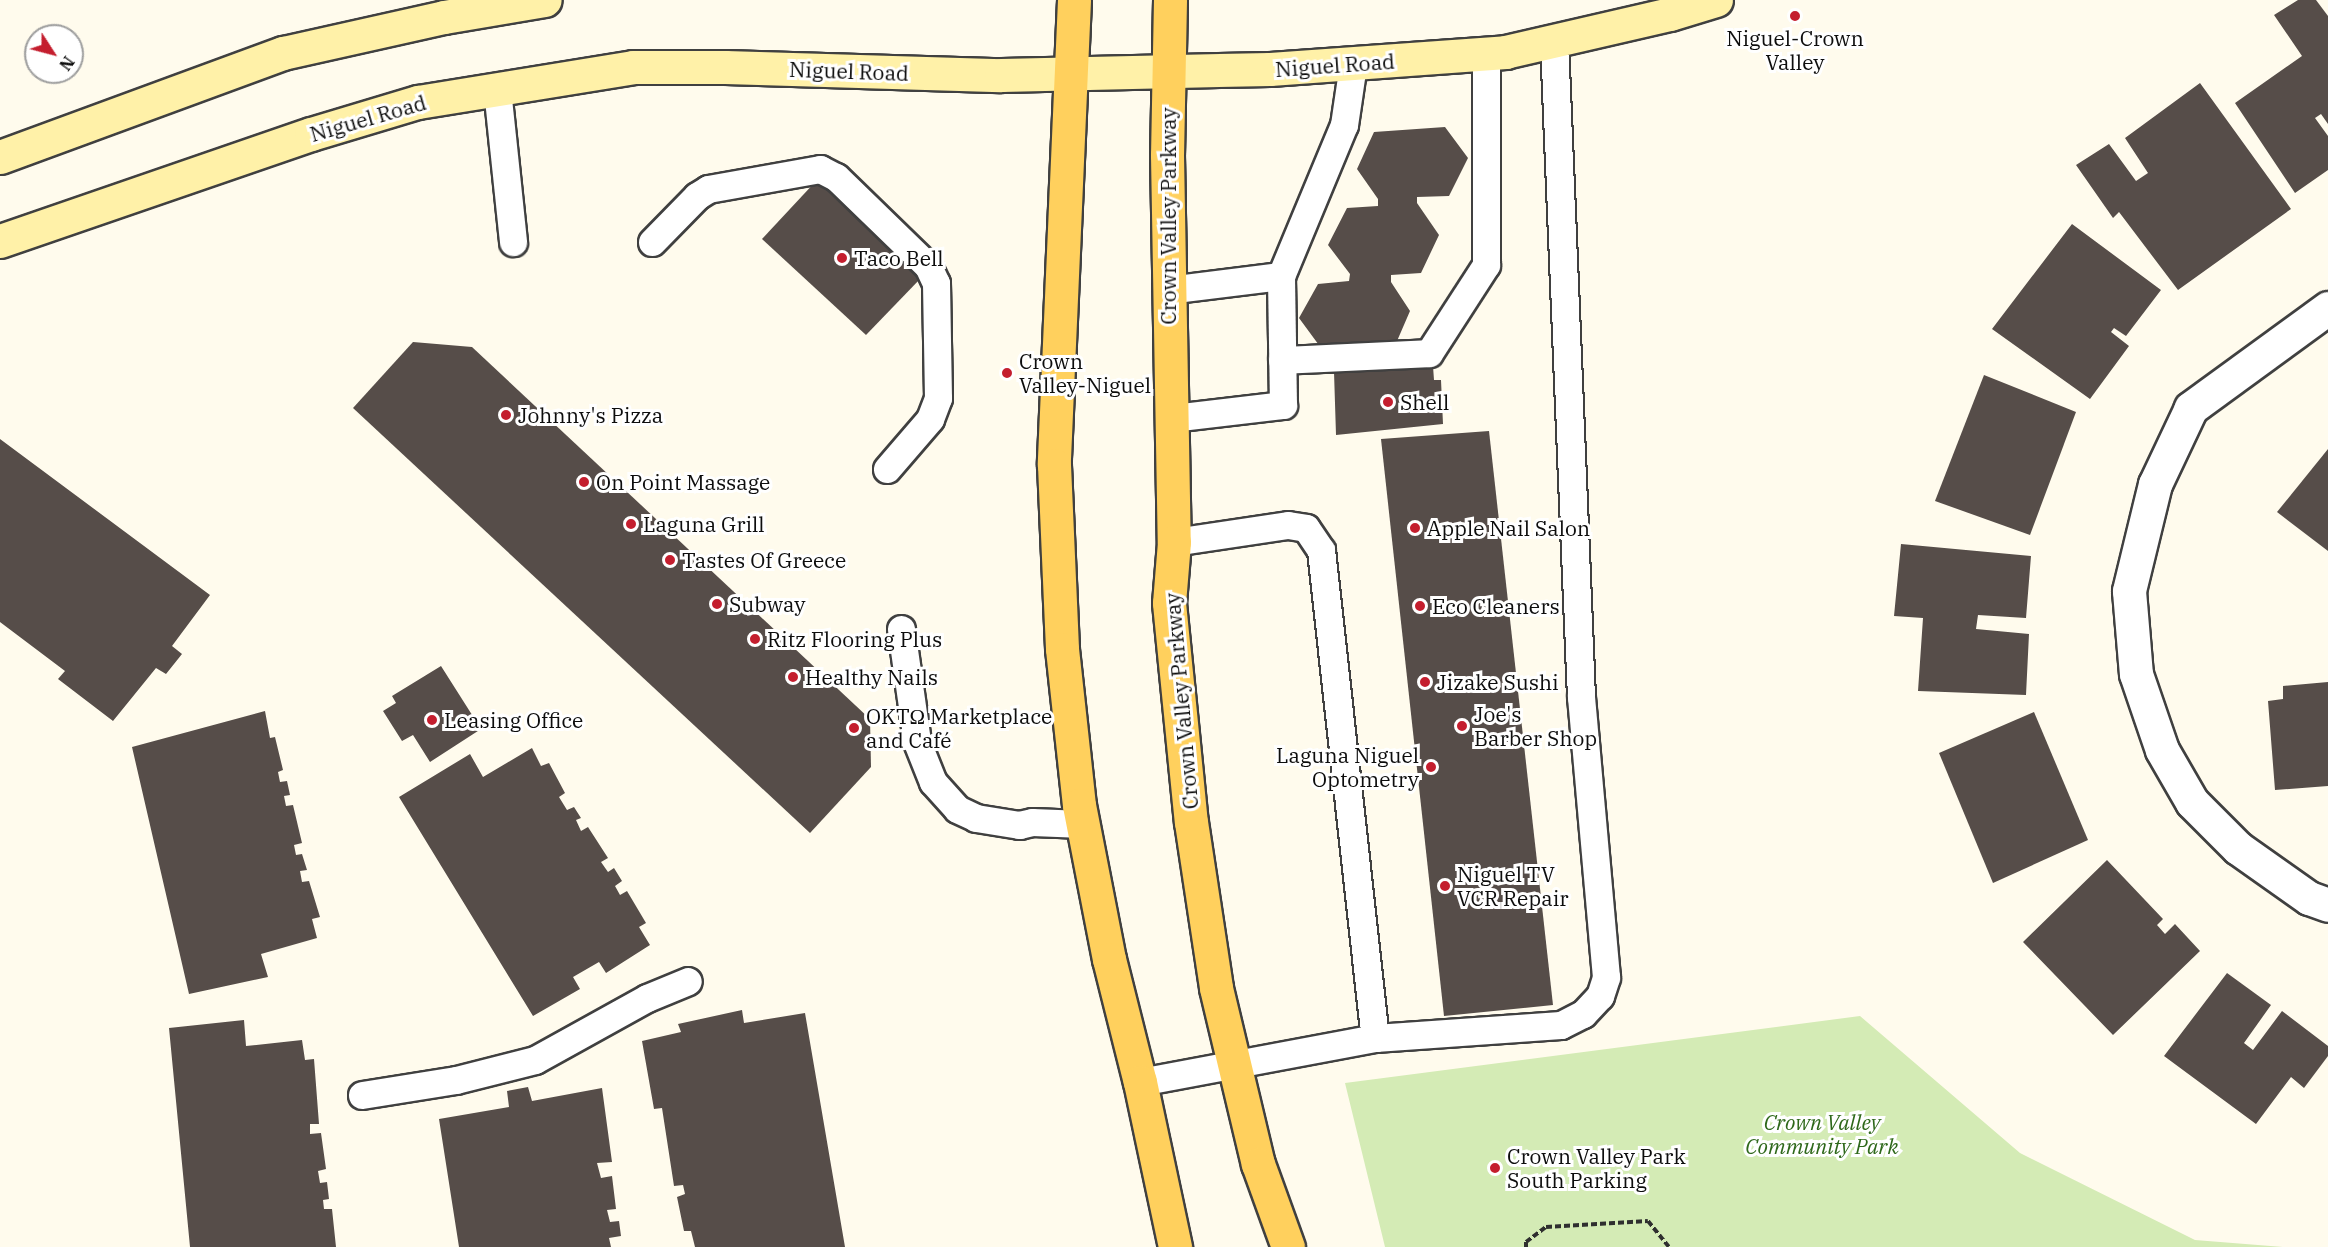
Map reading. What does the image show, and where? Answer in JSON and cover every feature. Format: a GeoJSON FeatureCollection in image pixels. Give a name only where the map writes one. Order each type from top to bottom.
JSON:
{"type":"FeatureCollection","features":[{"type":"Feature","properties":{"kind":"main road"},"geometry":{"type":"LineString","coordinates":[[0,157],[283,53],[444,17],[545,0]]}},
{"type":"Feature","properties":{"kind":"main road"},"geometry":{"type":"LineString","coordinates":[[1074,0],[1054,465],[1062,650],[1083,824],[1109,959],[1140,1082],[1175,1247]]}},
{"type":"Feature","properties":{"kind":"main road","name":"Crown Valley Parkway"},"geometry":{"type":"LineString","coordinates":[[1170,0],[1167,71],[1168,290],[1174,542],[1169,603],[1191,822],[1216,988],[1258,1164],[1288,1247]]}},
{"type":"Feature","properties":{"kind":"main road","name":"Niguel Road"},"geometry":{"type":"LineString","coordinates":[[0,241],[311,134],[418,102],[633,67],[725,67],[1001,75],[1270,69],[1353,64],[1486,54],[1554,42],[1716,0]]}},
{"type":"Feature","properties":{"kind":"street"},"geometry":{"type":"LineString","coordinates":[[2328,308],[2191,408],[2156,484],[2129,591],[2136,674],[2162,750],[2192,802],[2238,848],[2309,898],[2328,905]]}},
{"type":"Feature","properties":{"kind":"lane"},"geometry":{"type":"LineString","coordinates":[[1140,1082],[1375,1038],[1561,1025],[1583,1014],[1600,996],[1606,978],[1581,697],[1554,42]]}},
{"type":"Feature","properties":{"kind":"lane"},"geometry":{"type":"LineString","coordinates":[[1282,360],[1429,353],[1486,265],[1486,54]]}},
{"type":"Feature","properties":{"kind":"lane"},"geometry":{"type":"LineString","coordinates":[[1172,418],[1283,405],[1281,276],[1344,125],[1353,64]]}},
{"type":"Feature","properties":{"kind":"lane"},"geometry":{"type":"LineString","coordinates":[[497,89],[513,242]]}},
{"type":"Feature","properties":{"kind":"lane"},"geometry":{"type":"LineString","coordinates":[[652,242],[697,196],[708,189],[820,169],[836,177],[928,266],[936,283],[938,398],[930,419],[887,469]]}},
{"type":"Feature","properties":{"kind":"lane"},"geometry":{"type":"LineString","coordinates":[[1168,290],[1281,276]]}},
{"type":"Feature","properties":{"kind":"lane"},"geometry":{"type":"LineString","coordinates":[[1174,542],[1288,525],[1306,528],[1321,550],[1375,1038]]}},
{"type":"Feature","properties":{"kind":"lane"},"geometry":{"type":"LineString","coordinates":[[901,629],[917,742],[933,783],[957,809],[976,819],[1019,825],[1032,822],[1083,824]]}},
{"type":"Feature","properties":{"kind":"lane"},"geometry":{"type":"LineString","coordinates":[[362,1095],[456,1080],[535,1060],[647,998],[688,981]]}},
{"type":"Feature","properties":{"kind":"path"},"geometry":{"type":"LineString","coordinates":[[1526,1247],[1526,1242],[1546,1227],[1648,1221],[1669,1247]]}},
{"type":"Feature","properties":{"kind":"green space","name":"Crown Valley Community Park"},"geometry":{"type":"Polygon","coordinates":[[[1860,1016],[2020,1153],[2195,1240],[2283,1247],[1385,1247],[1345,1083],[1860,1016]]]}},
{"type":"Feature","properties":{"kind":"building"},"geometry":{"type":"Polygon","coordinates":[[[2298,0],[2316,0],[2328,16],[2328,124],[2321,114],[2315,118],[2328,136],[2328,170],[2295,193],[2235,103],[2302,56],[2274,15],[2298,0]]]}},
{"type":"Feature","properties":{"kind":"building"},"geometry":{"type":"Polygon","coordinates":[[[2200,83],[2291,209],[2178,290],[2119,212],[2113,218],[2076,165],[2109,144],[2136,181],[2148,173],[2125,138],[2200,83]]]}},
{"type":"Feature","properties":{"kind":"building","name":"Shell"},"geometry":{"type":"Polygon","coordinates":[[[1445,127],[1468,158],[1449,196],[1417,197],[1417,203],[1439,235],[1421,273],[1391,275],[1391,282],[1410,311],[1394,348],[1324,352],[1299,318],[1318,284],[1349,281],[1350,274],[1328,245],[1347,208],[1378,206],[1378,199],[1357,169],[1374,132],[1445,127]]]}},
{"type":"Feature","properties":{"kind":"building","name":"Taco Bell"},"geometry":{"type":"Polygon","coordinates":[[[817,180],[921,278],[866,335],[762,239],[817,180]]]}},
{"type":"Feature","properties":{"kind":"building"},"geometry":{"type":"Polygon","coordinates":[[[2072,224],[2161,290],[2126,336],[2114,328],[2111,332],[2129,346],[2090,399],[1992,329],[2072,224]]]}},
{"type":"Feature","properties":{"kind":"building"},"geometry":{"type":"Polygon","coordinates":[[[413,342],[472,347],[870,719],[871,767],[810,833],[353,408],[413,342]]]}},
{"type":"Feature","properties":{"kind":"building","name":"Shell"},"geometry":{"type":"Polygon","coordinates":[[[1433,366],[1434,380],[1441,380],[1443,424],[1336,435],[1334,372],[1433,366]]]}},
{"type":"Feature","properties":{"kind":"building"},"geometry":{"type":"Polygon","coordinates":[[[1984,375],[2076,412],[2030,535],[1935,501],[1984,375]]]}},
{"type":"Feature","properties":{"kind":"building"},"geometry":{"type":"Polygon","coordinates":[[[1489,431],[1553,1005],[1444,1016],[1381,439],[1489,431]]]}},
{"type":"Feature","properties":{"kind":"building"},"geometry":{"type":"Polygon","coordinates":[[[0,439],[210,595],[172,646],[182,654],[166,674],[156,668],[113,721],[58,679],[65,671],[0,622],[0,439]]]}},
{"type":"Feature","properties":{"kind":"building"},"geometry":{"type":"Polygon","coordinates":[[[2328,449],[2328,551],[2277,512],[2328,449]]]}},
{"type":"Feature","properties":{"kind":"building"},"geometry":{"type":"Polygon","coordinates":[[[1901,544],[2031,556],[2026,618],[1978,615],[1976,629],[2029,634],[2026,695],[1918,691],[1923,618],[1894,616],[1901,544]]]}},
{"type":"Feature","properties":{"kind":"building","name":"Leasing Office"},"geometry":{"type":"Polygon","coordinates":[[[441,666],[481,729],[430,762],[413,735],[402,741],[383,711],[396,703],[392,696],[441,666]]]}},
{"type":"Feature","properties":{"kind":"building"},"geometry":{"type":"Polygon","coordinates":[[[2328,682],[2328,786],[2275,790],[2268,701],[2283,699],[2283,686],[2328,682]]]}},
{"type":"Feature","properties":{"kind":"building"},"geometry":{"type":"Polygon","coordinates":[[[265,711],[270,738],[275,737],[283,770],[278,772],[280,782],[287,781],[290,795],[284,796],[286,806],[293,805],[302,843],[294,845],[296,855],[302,854],[307,870],[300,871],[302,882],[309,881],[320,917],[312,919],[317,938],[261,954],[268,977],[189,994],[132,747],[265,711]]]}},
{"type":"Feature","properties":{"kind":"building"},"geometry":{"type":"Polygon","coordinates":[[[2034,712],[2088,840],[1993,883],[1939,753],[2034,712]]]}},
{"type":"Feature","properties":{"kind":"building"},"geometry":{"type":"Polygon","coordinates":[[[532,748],[541,766],[549,763],[565,793],[559,797],[567,810],[574,807],[581,818],[576,820],[581,831],[588,827],[608,858],[601,862],[608,872],[614,868],[622,881],[615,886],[620,895],[627,891],[646,923],[639,927],[650,945],[606,973],[599,962],[573,977],[580,989],[533,1016],[399,797],[470,754],[483,777],[532,748]]]}},
{"type":"Feature","properties":{"kind":"building"},"geometry":{"type":"Polygon","coordinates":[[[2107,860],[2163,919],[2157,925],[2165,934],[2175,924],[2200,951],[2113,1035],[2023,942],[2107,860]]]}},
{"type":"Feature","properties":{"kind":"building"},"geometry":{"type":"Polygon","coordinates":[[[2227,973],[2271,1005],[2244,1043],[2253,1050],[2282,1011],[2328,1046],[2328,1056],[2304,1088],[2291,1077],[2256,1124],[2164,1056],[2227,973]]]}},
{"type":"Feature","properties":{"kind":"building"},"geometry":{"type":"Polygon","coordinates":[[[742,1010],[744,1023],[805,1013],[845,1247],[695,1247],[691,1231],[684,1231],[677,1197],[685,1194],[683,1185],[674,1186],[662,1108],[654,1109],[642,1041],[681,1032],[678,1024],[742,1010]]]}},
{"type":"Feature","properties":{"kind":"building"},"geometry":{"type":"Polygon","coordinates":[[[244,1020],[246,1046],[302,1040],[305,1060],[314,1059],[319,1124],[310,1124],[310,1134],[321,1133],[326,1169],[318,1171],[320,1183],[327,1182],[329,1199],[323,1200],[324,1209],[332,1209],[336,1247],[190,1247],[169,1028],[244,1020]]]}},
{"type":"Feature","properties":{"kind":"building"},"geometry":{"type":"Polygon","coordinates":[[[528,1087],[532,1101],[602,1088],[612,1162],[597,1163],[601,1178],[612,1176],[616,1209],[607,1210],[610,1222],[619,1221],[621,1236],[609,1238],[611,1247],[459,1247],[439,1119],[509,1107],[507,1091],[528,1087]]]}},
{"type":"Feature","properties":{"kind":"place","name":"Niguel-Crown Valley"},"geometry":{"type":"Point","coordinates":[1795,16]}},
{"type":"Feature","properties":{"kind":"place","name":"Taco Bell"},"geometry":{"type":"Point","coordinates":[842,258]}},
{"type":"Feature","properties":{"kind":"place","name":"Crown Valley-Niguel"},"geometry":{"type":"Point","coordinates":[1007,373]}},
{"type":"Feature","properties":{"kind":"place","name":"Shell"},"geometry":{"type":"Point","coordinates":[1388,402]}},
{"type":"Feature","properties":{"kind":"place","name":"Johnny's Pizza"},"geometry":{"type":"Point","coordinates":[506,415]}},
{"type":"Feature","properties":{"kind":"place","name":"On Point Massage"},"geometry":{"type":"Point","coordinates":[584,482]}},
{"type":"Feature","properties":{"kind":"place","name":"Laguna Grill"},"geometry":{"type":"Point","coordinates":[631,524]}},
{"type":"Feature","properties":{"kind":"place","name":"Apple Nail Salon"},"geometry":{"type":"Point","coordinates":[1415,528]}},
{"type":"Feature","properties":{"kind":"place","name":"Tastes Of Greece"},"geometry":{"type":"Point","coordinates":[670,560]}},
{"type":"Feature","properties":{"kind":"place","name":"Subway"},"geometry":{"type":"Point","coordinates":[717,604]}},
{"type":"Feature","properties":{"kind":"place","name":"Eco Cleaners"},"geometry":{"type":"Point","coordinates":[1420,606]}},
{"type":"Feature","properties":{"kind":"place","name":"Ritz Flooring Plus"},"geometry":{"type":"Point","coordinates":[755,639]}},
{"type":"Feature","properties":{"kind":"place","name":"Healthy Nails"},"geometry":{"type":"Point","coordinates":[793,677]}},
{"type":"Feature","properties":{"kind":"place","name":"Jizake Sushi"},"geometry":{"type":"Point","coordinates":[1425,682]}},
{"type":"Feature","properties":{"kind":"place","name":"Leasing Office"},"geometry":{"type":"Point","coordinates":[432,720]}},
{"type":"Feature","properties":{"kind":"place","name":"Joe's Barber Shop"},"geometry":{"type":"Point","coordinates":[1462,726]}},
{"type":"Feature","properties":{"kind":"place","name":"OKTΩ Marketplace and Café"},"geometry":{"type":"Point","coordinates":[854,728]}},
{"type":"Feature","properties":{"kind":"place","name":"Laguna Niguel Optometry"},"geometry":{"type":"Point","coordinates":[1431,767]}},
{"type":"Feature","properties":{"kind":"place","name":"Niguel TV VCR Repair"},"geometry":{"type":"Point","coordinates":[1445,886]}},
{"type":"Feature","properties":{"kind":"place","name":"Crown Valley Park South Parking"},"geometry":{"type":"Point","coordinates":[1495,1168]}}]}
